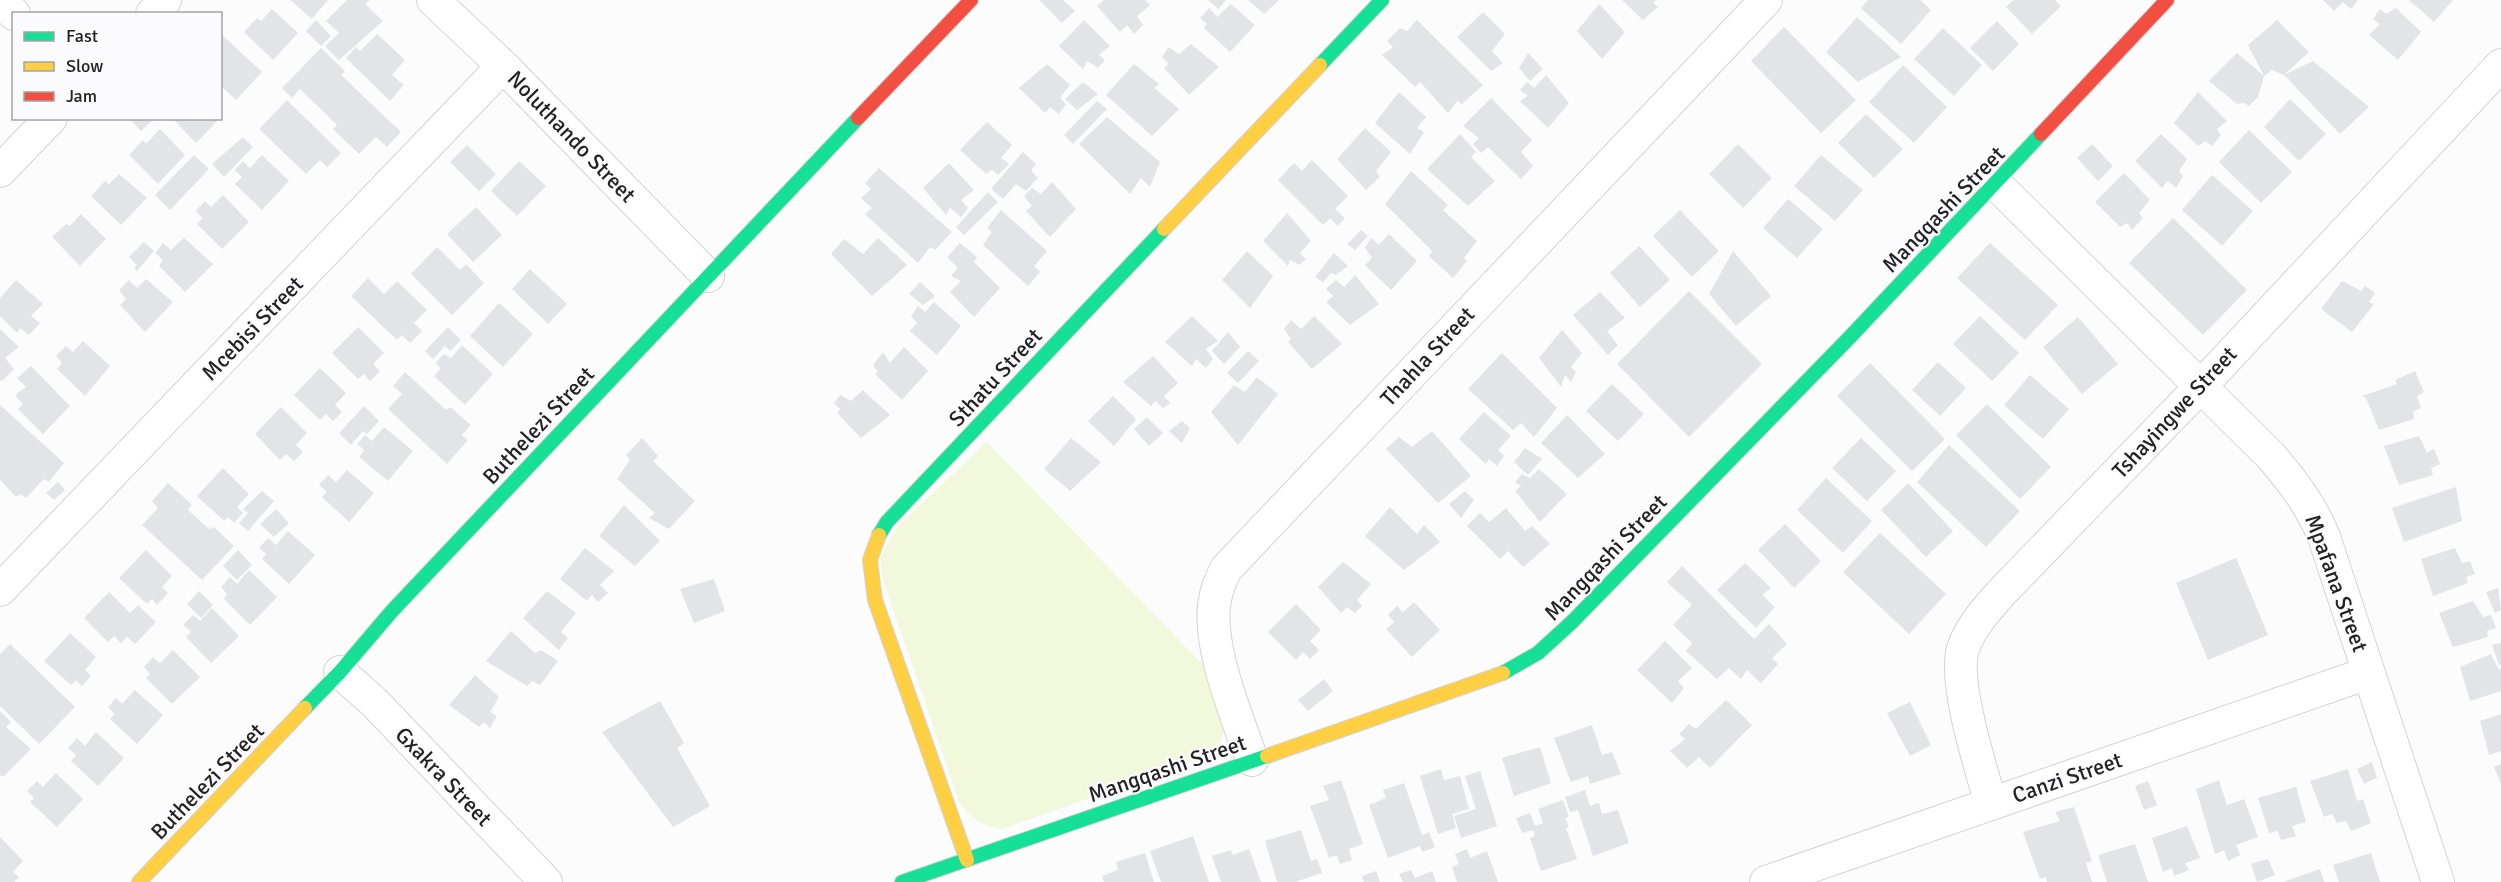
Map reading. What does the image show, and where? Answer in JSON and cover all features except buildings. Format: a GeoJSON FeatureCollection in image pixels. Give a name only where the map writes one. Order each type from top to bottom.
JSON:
{"type":"FeatureCollection","features":[{"type":"Feature","properties":{"kind":"street"},"geometry":{"type":"LineString","coordinates":[[0,0],[12,12]]}},
{"type":"Feature","properties":{"kind":"street"},"geometry":{"type":"LineString","coordinates":[[154,12],[165,0]]}},
{"type":"Feature","properties":{"kind":"street","name":"Noluthando Street"},"geometry":{"type":"LineString","coordinates":[[433,0],[503,66],[708,276]]}},
{"type":"Feature","properties":{"kind":"street","name":"Buthelezi Street"},"geometry":{"type":"LineString","coordinates":[[138,882],[340,672],[392,612],[971,0]]}},
{"type":"Feature","properties":{"kind":"street","name":"Sthatu Street"},"geometry":{"type":"LineString","coordinates":[[967,860],[874,600],[868,569],[870,549],[886,522],[1382,0]]}},
{"type":"Feature","properties":{"kind":"street","name":"Thahla Street"},"geometry":{"type":"LineString","coordinates":[[1252,760],[1225,680],[1215,640],[1215,596],[1226,569],[1766,0]]}},
{"type":"Feature","properties":{"kind":"street","name":"Mangqashi Street"},"geometry":{"type":"LineString","coordinates":[[902,882],[1497,677],[1538,654],[1996,184],[2153,5]]}},
{"type":"Feature","properties":{"kind":"street","name":"Tshayingwe Street"},"geometry":{"type":"LineString","coordinates":[[1991,804],[1965,702],[1961,672],[1962,651],[1970,632],[1980,617],[2001,592],[2201,386],[2501,65]]}},
{"type":"Feature","properties":{"kind":"street","name":"Mcebisi Street"},"geometry":{"type":"LineString","coordinates":[[0,590],[503,66]]}},
{"type":"Feature","properties":{"kind":"street"},"geometry":{"type":"LineString","coordinates":[[0,171],[49,120]]}},
{"type":"Feature","properties":{"kind":"street","name":"Mpafana Street"},"geometry":{"type":"LineString","coordinates":[[1996,184],[2271,456],[2300,490],[2315,515],[2438,882]]}},
{"type":"Feature","properties":{"kind":"street","name":"Gxakra Street"},"geometry":{"type":"LineString","coordinates":[[340,672],[375,703],[546,882]]}},
{"type":"Feature","properties":{"kind":"street","name":"Canzi Street"},"geometry":{"type":"LineString","coordinates":[[1766,882],[2368,673]]}},
{"type":"Feature","properties":{"kind":"green space"},"geometry":{"type":"Polygon","coordinates":[[[987,442],[1205,667],[1225,725],[1221,741],[1213,754],[1002,829],[978,821],[960,804],[883,580],[880,557],[898,526],[987,442]]]}},
{"type":"Feature","properties":{"kind":"traffic: fast"},"geometry":{"type":"LineString","coordinates":[[1320,65],[1382,0]]}},
{"type":"Feature","properties":{"kind":"traffic: fast"},"geometry":{"type":"LineString","coordinates":[[305,708],[340,672],[392,611],[858,118]]}},
{"type":"Feature","properties":{"kind":"traffic: fast"},"geometry":{"type":"LineString","coordinates":[[1503,673],[1538,653],[1572,622],[1850,337],[2041,134]]}},
{"type":"Feature","properties":{"kind":"traffic: fast"},"geometry":{"type":"LineString","coordinates":[[879,535],[887,522],[1164,229]]}},
{"type":"Feature","properties":{"kind":"traffic: fast"},"geometry":{"type":"LineString","coordinates":[[902,882],[1267,756]]}},
{"type":"Feature","properties":{"kind":"traffic: slow"},"geometry":{"type":"LineString","coordinates":[[1164,229],[1320,65]]}},
{"type":"Feature","properties":{"kind":"traffic: slow"},"geometry":{"type":"LineString","coordinates":[[879,535],[870,560],[875,600],[967,860]]}},
{"type":"Feature","properties":{"kind":"traffic: slow"},"geometry":{"type":"LineString","coordinates":[[1267,756],[1503,673]]}},
{"type":"Feature","properties":{"kind":"traffic: slow"},"geometry":{"type":"LineString","coordinates":[[139,882],[305,708]]}},
{"type":"Feature","properties":{"kind":"traffic: jam"},"geometry":{"type":"LineString","coordinates":[[858,118],[971,0]]}},
{"type":"Feature","properties":{"kind":"traffic: jam"},"geometry":{"type":"LineString","coordinates":[[2041,134],[2167,0]]}}]}
